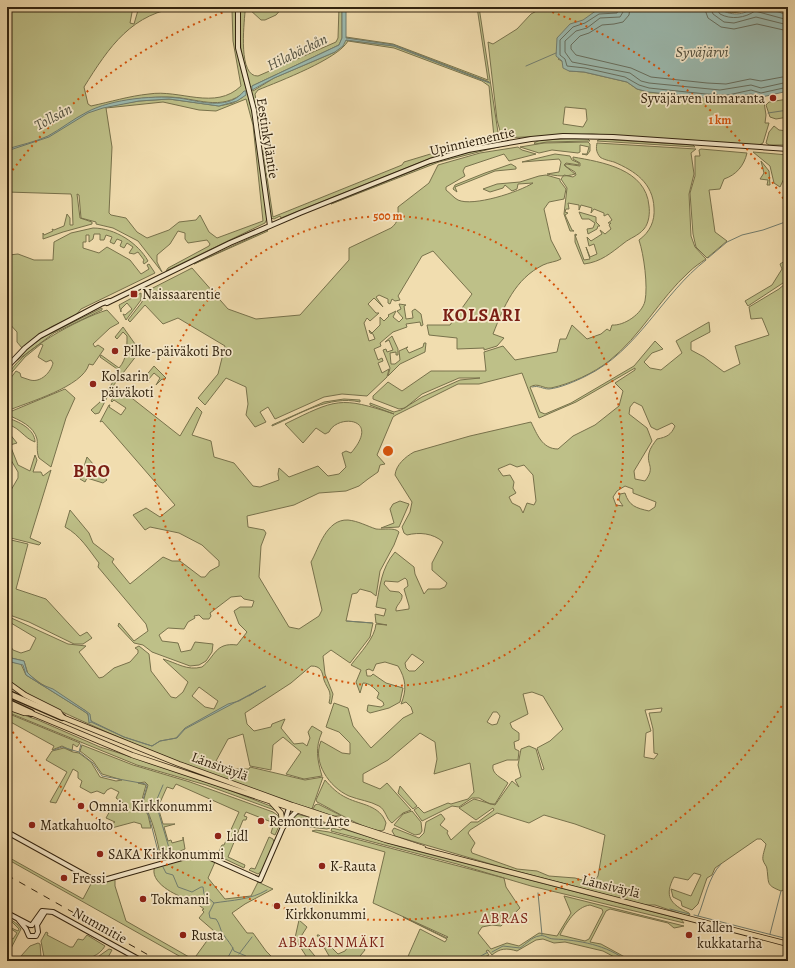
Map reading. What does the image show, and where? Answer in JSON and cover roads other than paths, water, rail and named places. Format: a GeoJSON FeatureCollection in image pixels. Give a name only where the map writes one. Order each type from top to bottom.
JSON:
{"type":"FeatureCollection","features":[{"type":"Feature","properties":{"kind":"highway","name":"Länsiväylä"},"geometry":{"type":"LineString","coordinates":[[7,693],[62,717]]}},
{"type":"Feature","properties":{"kind":"highway","name":"Länsiväylä"},"geometry":{"type":"LineString","coordinates":[[7,702],[31,713]]}},
{"type":"Feature","properties":{"kind":"main road","name":"Eestinkyläntie"},"geometry":{"type":"LineString","coordinates":[[238,7],[238,48],[256,123],[270,226]]}},
{"type":"Feature","properties":{"kind":"main road","name":"Upinniementie"},"geometry":{"type":"LineString","coordinates":[[7,367],[25,348],[40,336],[101,304],[270,226],[430,161],[468,150],[530,139],[558,137],[594,137],[788,149]]}},
{"type":"Feature","properties":{"kind":"main road"},"geometry":{"type":"LineString","coordinates":[[7,682],[25,695],[59,712],[62,717]]}},
{"type":"Feature","properties":{"kind":"main road"},"geometry":{"type":"LineString","coordinates":[[7,707],[24,713],[31,713]]}},
{"type":"Feature","properties":{"kind":"main road","name":"Länsiväylä"},"geometry":{"type":"LineString","coordinates":[[31,713],[132,755],[271,802],[417,845],[429,851]]}},
{"type":"Feature","properties":{"kind":"main road","name":"Länsiväylä"},"geometry":{"type":"LineString","coordinates":[[62,717],[297,811],[392,842],[788,944]]}},
{"type":"Feature","properties":{"kind":"main road"},"geometry":{"type":"LineString","coordinates":[[271,802],[281,813],[283,827]]}},
{"type":"Feature","properties":{"kind":"main road"},"geometry":{"type":"LineString","coordinates":[[7,832],[94,880],[104,880],[196,854],[204,855],[260,880],[290,807]]}},
{"type":"Feature","properties":{"kind":"main road"},"geometry":{"type":"LineString","coordinates":[[283,827],[297,811]]}},
{"type":"Feature","properties":{"kind":"main road"},"geometry":{"type":"LineString","coordinates":[[26,929],[40,913],[45,912]]}},
{"type":"Feature","properties":{"kind":"main road"},"geometry":{"type":"LineString","coordinates":[[18,919],[26,929],[26,934],[33,937],[38,933],[37,927],[45,912]]}},
{"type":"Feature","properties":{"kind":"main road","name":"Nummitie"},"geometry":{"type":"LineString","coordinates":[[45,912],[56,913],[142,961]]}},
{"type":"Feature","properties":{"kind":"main road"},"geometry":{"type":"LineString","coordinates":[[7,913],[37,927]]}},
{"type":"Feature","properties":{"kind":"water"},"geometry":{"type":"Polygon","coordinates":[[[342,7],[346,7],[346,38],[394,45],[490,83],[394,46],[346,40],[343,46],[335,52],[274,78],[252,90],[252,86],[339,45],[342,38],[342,7]]]}},
{"type":"Feature","properties":{"kind":"water","name":"Syväjärvi"},"geometry":{"type":"Polygon","coordinates":[[[620,7],[717,7],[725,12],[734,14],[744,13],[752,8],[779,12],[788,16],[788,91],[762,97],[751,94],[728,99],[706,98],[648,92],[637,89],[627,82],[584,72],[569,71],[563,68],[562,61],[556,56],[557,38],[570,24],[583,20],[597,10],[611,10],[620,7]]]}},
{"type":"Feature","properties":{"kind":"water"},"geometry":{"type":"Polygon","coordinates":[[[246,91],[246,95],[237,101],[219,106],[169,99],[139,101],[103,108],[88,113],[49,137],[7,151],[7,149],[48,136],[87,112],[109,104],[148,97],[174,98],[217,103],[232,100],[246,91]]]}},
{"type":"Feature","properties":{"kind":"water"},"geometry":{"type":"Polygon","coordinates":[[[7,657],[24,661],[27,672],[39,683],[26,675],[23,665],[7,661],[7,657]]]}},
{"type":"Feature","properties":{"kind":"water"},"geometry":{"type":"Polygon","coordinates":[[[41,684],[53,689],[86,711],[90,714],[91,721],[124,737],[91,722],[89,723],[88,714],[41,684]]]}},
{"type":"Feature","properties":{"kind":"water"},"geometry":{"type":"Polygon","coordinates":[[[236,702],[185,729],[177,738],[160,741],[176,738],[185,728],[228,704],[236,702]]]}},
{"type":"Feature","properties":{"kind":"waterway"},"geometry":{"type":"LineString","coordinates":[[526,66],[556,53]]}},
{"type":"Feature","properties":{"kind":"waterway"},"geometry":{"type":"LineString","coordinates":[[768,113],[788,110]]}},
{"type":"Feature","properties":{"kind":"waterway"},"geometry":{"type":"LineString","coordinates":[[708,258],[727,242],[742,235],[763,230],[788,221]]}},
{"type":"Feature","properties":{"kind":"waterway"},"geometry":{"type":"LineString","coordinates":[[532,387],[537,386],[549,389],[568,384],[582,378],[604,365],[635,337],[676,289],[706,260]]}},
{"type":"Feature","properties":{"kind":"waterway"},"geometry":{"type":"LineString","coordinates":[[347,621],[372,623]]}},
{"type":"Feature","properties":{"kind":"waterway"},"geometry":{"type":"LineString","coordinates":[[249,696],[257,691]]}},
{"type":"Feature","properties":{"kind":"waterway"},"geometry":{"type":"LineString","coordinates":[[81,744],[79,752],[93,763],[102,776],[146,784],[147,786],[142,803],[149,816],[160,859]]}},
{"type":"Feature","properties":{"kind":"waterway"},"geometry":{"type":"LineString","coordinates":[[54,750],[62,747],[79,752]]}},
{"type":"Feature","properties":{"kind":"waterway"},"geometry":{"type":"LineString","coordinates":[[145,810],[154,806],[163,785]]}},
{"type":"Feature","properties":{"kind":"waterway"},"geometry":{"type":"LineString","coordinates":[[154,806],[157,807],[169,848]]}},
{"type":"Feature","properties":{"kind":"waterway"},"geometry":{"type":"LineString","coordinates":[[698,916],[713,875],[721,864]]}},
{"type":"Feature","properties":{"kind":"waterway"},"geometry":{"type":"LineString","coordinates":[[163,867],[166,873],[173,875],[178,887],[192,892],[203,887],[204,894],[214,903],[209,913],[210,918],[216,919],[234,951],[246,956],[248,961]]}},
{"type":"Feature","properties":{"kind":"waterway"},"geometry":{"type":"LineString","coordinates":[[214,903],[248,898],[267,890]]}},
{"type":"Feature","properties":{"kind":"waterway"},"geometry":{"type":"LineString","coordinates":[[770,934],[781,891]]}},
{"type":"Feature","properties":{"kind":"waterway"},"geometry":{"type":"LineString","coordinates":[[538,893],[542,935]]}},
{"type":"Feature","properties":{"kind":"waterway"},"geometry":{"type":"LineString","coordinates":[[670,909],[689,914]]}},
{"type":"Feature","properties":{"kind":"waterway"},"geometry":{"type":"LineString","coordinates":[[694,915],[788,939]]}},
{"type":"Feature","properties":{"kind":"waterway"},"geometry":{"type":"LineString","coordinates":[[492,952],[503,946],[520,948],[534,938],[543,936],[552,939],[592,944],[611,951],[627,961]]}},
{"type":"Feature","properties":{"kind":"waterway"},"geometry":{"type":"LineString","coordinates":[[239,954],[252,937]]}},
{"type":"Feature","properties":{"kind":"waterway"},"geometry":{"type":"LineString","coordinates":[[226,961],[233,948]]}},
{"type":"Feature","properties":{"kind":"waterway"},"geometry":{"type":"LineString","coordinates":[[472,961],[488,952]]}},
{"type":"Feature","properties":{"kind":"railway"},"geometry":{"type":"LineString","coordinates":[[7,875],[159,961]]}},
{"type":"Feature","properties":{"kind":"place","name":"Syväjärven uimaranta"},"geometry":{"type":"Point","coordinates":[773,98]}},
{"type":"Feature","properties":{"kind":"place","name":"Naissaarentie"},"geometry":{"type":"Point","coordinates":[134,294]}},
{"type":"Feature","properties":{"kind":"place","name":"Pilke-päiväkoti Bro"},"geometry":{"type":"Point","coordinates":[115,351]}},
{"type":"Feature","properties":{"kind":"place","name":"Kolsarin päiväkoti"},"geometry":{"type":"Point","coordinates":[93,384]}},
{"type":"Feature","properties":{"kind":"place","name":"Omnia Kirkkonummi"},"geometry":{"type":"Point","coordinates":[81,806]}},
{"type":"Feature","properties":{"kind":"place","name":"Remontti Arte"},"geometry":{"type":"Point","coordinates":[261,821]}},
{"type":"Feature","properties":{"kind":"place","name":"Matkahuolto"},"geometry":{"type":"Point","coordinates":[32,825]}},
{"type":"Feature","properties":{"kind":"place","name":"Lidl"},"geometry":{"type":"Point","coordinates":[218,836]}},
{"type":"Feature","properties":{"kind":"place","name":"SAKA Kirkkonummi"},"geometry":{"type":"Point","coordinates":[100,854]}},
{"type":"Feature","properties":{"kind":"place","name":"K-Rauta"},"geometry":{"type":"Point","coordinates":[322,866]}},
{"type":"Feature","properties":{"kind":"place","name":"Fressi"},"geometry":{"type":"Point","coordinates":[64,878]}},
{"type":"Feature","properties":{"kind":"place","name":"Tokmanni"},"geometry":{"type":"Point","coordinates":[143,899]}},
{"type":"Feature","properties":{"kind":"place","name":"Autoklinikka Kirkkonummi"},"geometry":{"type":"Point","coordinates":[277,906]}},
{"type":"Feature","properties":{"kind":"place","name":"Rusta"},"geometry":{"type":"Point","coordinates":[183,935]}},
{"type":"Feature","properties":{"kind":"place","name":"Kallen kukkatarha"},"geometry":{"type":"Point","coordinates":[689,935]}},
{"type":"Feature","properties":{"kind":"district","name":"KOLSARI"},"geometry":{"type":"Point","coordinates":[482,315]}},
{"type":"Feature","properties":{"kind":"district","name":"BRO"},"geometry":{"type":"Point","coordinates":[92,471]}},
{"type":"Feature","properties":{"kind":"district","name":"ABRAS"},"geometry":{"type":"Point","coordinates":[505,918]}},
{"type":"Feature","properties":{"kind":"district","name":"ABRASINMÄKI"},"geometry":{"type":"Point","coordinates":[332,942]}},
{"type":"Feature","properties":{"kind":"water label","name":"Hilabäckån"},"geometry":{"type":"Point","coordinates":[297,52]}},
{"type":"Feature","properties":{"kind":"water label","name":"Tollsån"},"geometry":{"type":"Point","coordinates":[53,117]}}]}
